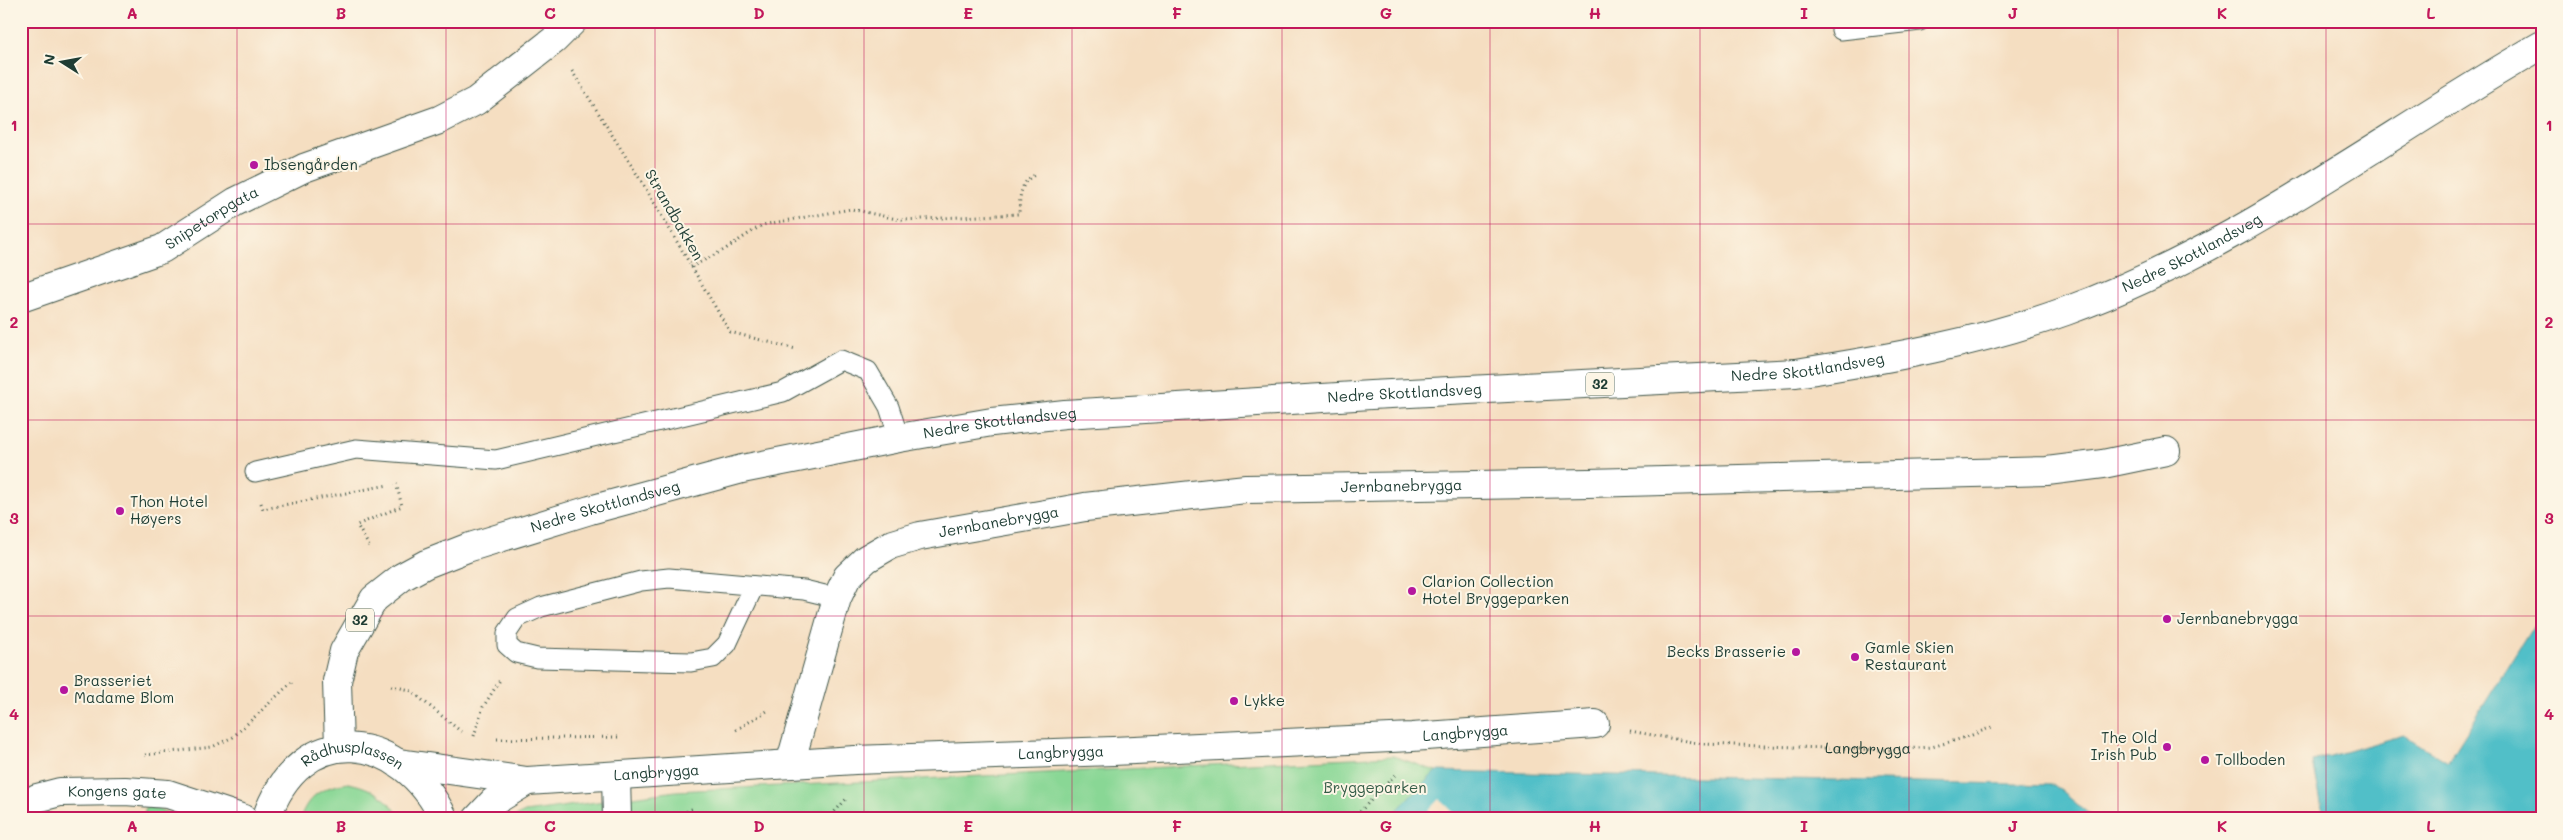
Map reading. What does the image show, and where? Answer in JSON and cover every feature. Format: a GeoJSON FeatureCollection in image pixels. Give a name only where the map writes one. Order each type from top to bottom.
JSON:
{"type":"FeatureCollection","features":[{"type":"Feature","properties":{"kind":"street","name":"Snipetorpgata"},"geometry":{"type":"LineString","coordinates":[[21,298],[162,249],[235,202],[304,168],[439,120],[476,101],[554,40],[573,21]]}},
{"type":"Feature","properties":{"kind":"street","name":"Nedre Skottlandsveg"},"geometry":{"type":"LineString","coordinates":[[339,747],[338,682],[344,650],[374,599],[402,578],[426,564],[467,548],[665,490],[742,470],[899,438],[992,422],[1160,407],[1796,372],[1882,360],[1992,336],[2067,311],[2148,277],[2221,240],[2303,194],[2542,44]]}},
{"type":"Feature","properties":{"kind":"street","name":"Jernbanebrygga"},"geometry":{"type":"LineString","coordinates":[[790,764],[837,598],[848,577],[866,560],[890,545],[920,536],[1094,506],[1246,489],[1588,484],[2047,471],[2103,464],[2166,451]]}},
{"type":"Feature","properties":{"kind":"street","name":"Langbrygga"},"geometry":{"type":"LineString","coordinates":[[399,763],[527,781],[790,764],[1607,727]]}},
{"type":"Feature","properties":{"kind":"street","name":"Rådhusplassen"},"geometry":{"type":"LineString","coordinates":[[266,819],[279,790],[298,767],[326,750],[339,747],[372,751],[386,755],[399,763],[427,789],[444,819]]}},
{"type":"Feature","properties":{"kind":"street"},"geometry":{"type":"LineString","coordinates":[[616,776],[617,819]]}},
{"type":"Feature","properties":{"kind":"street","name":"Langbrygga"},"geometry":{"type":"LineString","coordinates":[[477,819],[493,802],[527,781]]}},
{"type":"Feature","properties":{"kind":"street","name":"Kongens gate"},"geometry":{"type":"LineString","coordinates":[[21,808],[37,798],[60,792],[168,794],[244,819]]}},
{"type":"Feature","properties":{"kind":"lane"},"geometry":{"type":"LineString","coordinates":[[1841,30],[1920,21]]}},
{"type":"Feature","properties":{"kind":"lane"},"geometry":{"type":"LineString","coordinates":[[254,472],[356,449],[496,460],[783,392],[841,360],[868,371],[889,407],[899,438]]}},
{"type":"Feature","properties":{"kind":"lane"},"geometry":{"type":"LineString","coordinates":[[754,586],[727,644],[713,658],[691,662],[537,658],[516,653],[507,645],[507,633],[517,618],[541,607],[641,581],[669,578],[804,590],[837,598]]}},
{"type":"Feature","properties":{"kind":"path","name":"Strandbakken"},"geometry":{"type":"LineString","coordinates":[[554,40],[643,184],[730,332],[800,349]]}},
{"type":"Feature","properties":{"kind":"path"},"geometry":{"type":"LineString","coordinates":[[691,267],[724,250],[762,225],[850,209],[901,220],[1020,214],[1020,192],[1027,179],[1035,175]]}},
{"type":"Feature","properties":{"kind":"path"},"geometry":{"type":"LineString","coordinates":[[254,472],[263,509],[397,483],[402,506],[357,525],[369,546]]}},
{"type":"Feature","properties":{"kind":"path"},"geometry":{"type":"LineString","coordinates":[[141,755],[212,747],[233,737],[292,682]]}},
{"type":"Feature","properties":{"kind":"path"},"geometry":{"type":"LineString","coordinates":[[391,686],[410,690],[464,734],[481,737]]}},
{"type":"Feature","properties":{"kind":"path"},"geometry":{"type":"LineString","coordinates":[[474,736],[484,707]]}},
{"type":"Feature","properties":{"kind":"path"},"geometry":{"type":"LineString","coordinates":[[735,731],[769,709]]}},
{"type":"Feature","properties":{"kind":"path","name":"Langbrygga"},"geometry":{"type":"LineString","coordinates":[[1607,727],[1703,744],[1888,750],[1932,747],[1967,737],[1992,727]]}},
{"type":"Feature","properties":{"kind":"path"},"geometry":{"type":"LineString","coordinates":[[487,739],[627,737]]}},
{"type":"Feature","properties":{"kind":"path"},"geometry":{"type":"LineString","coordinates":[[1353,819],[1405,764],[1412,737]]}},
{"type":"Feature","properties":{"kind":"path"},"geometry":{"type":"LineString","coordinates":[[828,819],[854,791]]}},
{"type":"Feature","properties":{"kind":"green space","name":"Bryggeparken"},"geometry":{"type":"Polygon","coordinates":[[[1393,756],[1436,771],[1388,819],[510,819],[525,812],[676,791],[1393,756]]]}},
{"type":"Feature","properties":{"kind":"green space"},"geometry":{"type":"Polygon","coordinates":[[[348,783],[364,787],[385,799],[401,819],[300,819],[307,803],[318,793],[348,783]]]}},
{"type":"Feature","properties":{"kind":"green space"},"geometry":{"type":"Polygon","coordinates":[[[145,807],[159,809],[178,819],[145,819],[145,807]]]}},
{"type":"Feature","properties":{"kind":"water"},"geometry":{"type":"Polygon","coordinates":[[[2542,612],[2542,819],[2324,819],[2313,761],[2404,735],[2448,762],[2542,612]]]}},
{"type":"Feature","properties":{"kind":"water"},"geometry":{"type":"Polygon","coordinates":[[[1436,771],[2054,785],[2095,819],[1388,819],[1436,771]]]}},
{"type":"Feature","properties":{"kind":"pier"},"geometry":{"type":"Polygon","coordinates":[[[1440,799],[1460,819],[1421,819],[1440,799]]]}},
{"type":"Feature","properties":{"kind":"place","name":"Ibsengården"},"geometry":{"type":"Point","coordinates":[254,165]}},
{"type":"Feature","properties":{"kind":"place","name":"Thon Hotel Høyers"},"geometry":{"type":"Point","coordinates":[120,511]}},
{"type":"Feature","properties":{"kind":"place","name":"Clarion Collection Hotel Bryggeparken"},"geometry":{"type":"Point","coordinates":[1412,591]}},
{"type":"Feature","properties":{"kind":"place","name":"Jernbanebrygga"},"geometry":{"type":"Point","coordinates":[2167,619]}},
{"type":"Feature","properties":{"kind":"place","name":"Becks Brasserie"},"geometry":{"type":"Point","coordinates":[1796,652]}},
{"type":"Feature","properties":{"kind":"place","name":"Gamle Skien Restaurant"},"geometry":{"type":"Point","coordinates":[1855,657]}},
{"type":"Feature","properties":{"kind":"place","name":"Brasseriet Madame Blom"},"geometry":{"type":"Point","coordinates":[64,690]}},
{"type":"Feature","properties":{"kind":"place","name":"Lykke"},"geometry":{"type":"Point","coordinates":[1234,701]}},
{"type":"Feature","properties":{"kind":"place","name":"The Old Irish Pub"},"geometry":{"type":"Point","coordinates":[2167,747]}},
{"type":"Feature","properties":{"kind":"place","name":"Tollboden"},"geometry":{"type":"Point","coordinates":[2205,760]}}]}
